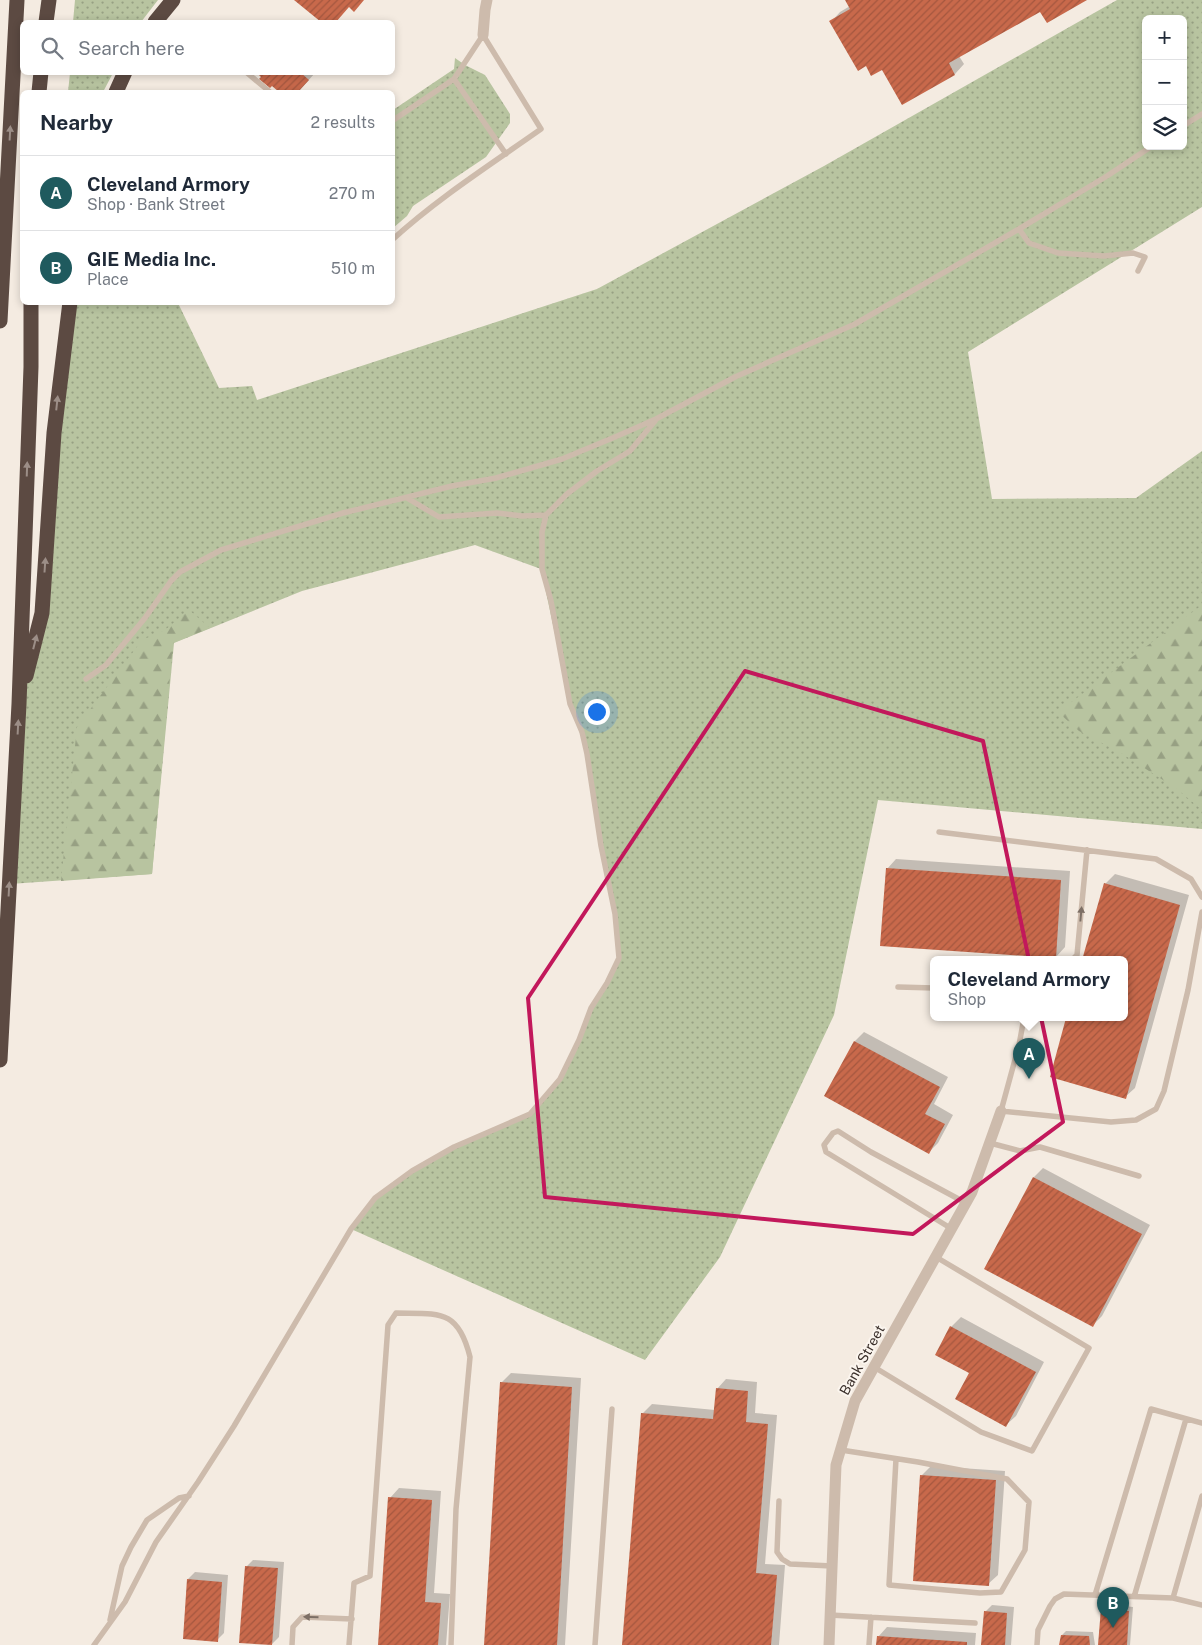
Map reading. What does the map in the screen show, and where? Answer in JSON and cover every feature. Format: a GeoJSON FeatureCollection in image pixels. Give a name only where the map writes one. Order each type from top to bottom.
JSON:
{"type":"FeatureCollection","features":[{"type":"Feature","properties":{"kind":"highway"},"geometry":{"type":"LineString","coordinates":[[0,321],[17,0]]}},
{"type":"Feature","properties":{"kind":"highway"},"geometry":{"type":"LineString","coordinates":[[46,20],[49,0]]}},
{"type":"Feature","properties":{"kind":"highway"},"geometry":{"type":"LineString","coordinates":[[157,20],[173,0]]}},
{"type":"Feature","properties":{"kind":"highway"},"geometry":{"type":"LineString","coordinates":[[39,90],[41,75]]}},
{"type":"Feature","properties":{"kind":"highway"},"geometry":{"type":"LineString","coordinates":[[117,90],[124,75]]}},
{"type":"Feature","properties":{"kind":"highway"},"geometry":{"type":"LineString","coordinates":[[0,1060],[19,704],[31,367],[31,305]]}},
{"type":"Feature","properties":{"kind":"highway"},"geometry":{"type":"LineString","coordinates":[[19,704],[42,614],[54,433],[70,305]]}},
{"type":"Feature","properties":{"kind":"street"},"geometry":{"type":"LineString","coordinates":[[483,35],[487,0]]}},
{"type":"Feature","properties":{"kind":"street","name":"Bank Street"},"geometry":{"type":"LineString","coordinates":[[829,1645],[836,1465],[855,1401],[972,1192],[1000,1111]]}},
{"type":"Feature","properties":{"kind":"lane"},"geometry":{"type":"LineString","coordinates":[[395,119],[454,79],[483,35],[541,129],[429,208],[395,237]]}},
{"type":"Feature","properties":{"kind":"lane"},"geometry":{"type":"LineString","coordinates":[[250,75],[268,90]]}},
{"type":"Feature","properties":{"kind":"lane"},"geometry":{"type":"LineString","coordinates":[[454,79],[506,154]]}},
{"type":"Feature","properties":{"kind":"lane"},"geometry":{"type":"LineString","coordinates":[[1187,123],[1202,114]]}},
{"type":"Feature","properties":{"kind":"lane"},"geometry":{"type":"LineString","coordinates":[[86,680],[106,666],[146,618],[171,581],[180,572],[196,562],[221,550],[253,539],[343,513],[452,486],[496,478],[562,459],[656,419],[735,377],[855,324],[1019,229],[1146,150]]}},
{"type":"Feature","properties":{"kind":"lane"},"geometry":{"type":"LineString","coordinates":[[1019,229],[1029,243],[1058,252],[1104,256],[1133,253],[1145,257],[1138,271]]}},
{"type":"Feature","properties":{"kind":"lane"},"geometry":{"type":"LineString","coordinates":[[94,1645],[125,1602],[156,1542],[244,1409],[351,1228],[375,1198],[412,1171],[454,1148],[530,1114],[560,1079],[579,1040],[591,1008],[608,983],[618,958],[615,914],[601,846],[587,754],[582,732],[570,704],[551,600],[542,569],[542,532],[546,515],[567,494],[597,470],[630,451],[656,419]]}},
{"type":"Feature","properties":{"kind":"lane"},"geometry":{"type":"LineString","coordinates":[[407,498],[439,517],[497,513],[522,516],[546,515]]}},
{"type":"Feature","properties":{"kind":"lane"},"geometry":{"type":"LineString","coordinates":[[939,832],[1156,859],[1191,879],[1202,897]]}},
{"type":"Feature","properties":{"kind":"lane"},"geometry":{"type":"LineString","coordinates":[[1076,956],[1087,850]]}},
{"type":"Feature","properties":{"kind":"lane"},"geometry":{"type":"LineString","coordinates":[[1023,1021],[1019,1045],[1000,1111],[1111,1122],[1136,1120],[1156,1110],[1164,1091],[1186,999],[1202,912]]}},
{"type":"Feature","properties":{"kind":"lane"},"geometry":{"type":"LineString","coordinates":[[898,986],[930,988]]}},
{"type":"Feature","properties":{"kind":"lane"},"geometry":{"type":"LineString","coordinates":[[952,1229],[826,1152],[824,1144],[833,1133],[838,1131],[871,1152],[966,1203]]}},
{"type":"Feature","properties":{"kind":"lane"},"geometry":{"type":"LineString","coordinates":[[990,1142],[1020,1151],[1040,1147],[1139,1176]]}},
{"type":"Feature","properties":{"kind":"lane"},"geometry":{"type":"LineString","coordinates":[[874,1367],[981,1432],[1032,1451],[1089,1348],[936,1257]]}},
{"type":"Feature","properties":{"kind":"lane"},"geometry":{"type":"LineString","coordinates":[[349,1645],[354,1583],[370,1576],[388,1324],[396,1314],[439,1314],[454,1323],[466,1340],[470,1357],[456,1509],[451,1645]]}},
{"type":"Feature","properties":{"kind":"lane"},"geometry":{"type":"LineString","coordinates":[[595,1645],[612,1409]]}},
{"type":"Feature","properties":{"kind":"lane"},"geometry":{"type":"LineString","coordinates":[[1095,1595],[1151,1409],[1202,1423]]}},
{"type":"Feature","properties":{"kind":"lane"},"geometry":{"type":"LineString","coordinates":[[1134,1597],[1186,1419]]}},
{"type":"Feature","properties":{"kind":"lane"},"geometry":{"type":"LineString","coordinates":[[840,1450],[896,1459],[1007,1479],[1029,1502],[1025,1550],[1002,1592],[980,1593],[889,1585],[896,1459]]}},
{"type":"Feature","properties":{"kind":"lane"},"geometry":{"type":"LineString","coordinates":[[109,1625],[122,1566],[147,1520],[179,1498],[188,1496]]}},
{"type":"Feature","properties":{"kind":"lane"},"geometry":{"type":"LineString","coordinates":[[1173,1598],[1202,1496]]}},
{"type":"Feature","properties":{"kind":"lane"},"geometry":{"type":"LineString","coordinates":[[779,1501],[777,1552],[782,1559],[790,1564],[832,1566]]}},
{"type":"Feature","properties":{"kind":"lane"},"geometry":{"type":"LineString","coordinates":[[1037,1645],[1038,1630],[1055,1599],[1064,1594],[1173,1598],[1202,1605]]}},
{"type":"Feature","properties":{"kind":"lane"},"geometry":{"type":"LineString","coordinates":[[830,1615],[975,1623]]}},
{"type":"Feature","properties":{"kind":"lane"},"geometry":{"type":"LineString","coordinates":[[292,1645],[293,1627],[302,1617],[352,1618]]}},
{"type":"Feature","properties":{"kind":"lane"},"geometry":{"type":"LineString","coordinates":[[869,1645],[871,1617]]}},
{"type":"Feature","properties":{"kind":"highlighted area"},"geometry":{"type":"Polygon","coordinates":[[[745,671],[983,741],[1063,1122],[913,1234],[545,1197],[528,998],[745,671]]]}},
{"type":"Feature","properties":{"kind":"green space"},"geometry":{"type":"Polygon","coordinates":[[[75,0],[158,0],[143,20],[73,20],[75,0]]]}},
{"type":"Feature","properties":{"kind":"green space"},"geometry":{"type":"Polygon","coordinates":[[[1117,0],[1202,0],[1202,207],[968,352],[992,499],[1136,498],[1202,451],[1202,829],[878,800],[834,1015],[720,1257],[645,1360],[351,1229],[375,1198],[412,1171],[454,1147],[530,1114],[560,1079],[591,1008],[619,958],[615,914],[587,754],[570,704],[541,569],[475,545],[302,591],[174,643],[152,874],[10,884],[19,704],[42,613],[70,305],[179,305],[219,388],[252,386],[257,400],[597,289],[824,166],[1117,0]]]}},
{"type":"Feature","properties":{"kind":"green space"},"geometry":{"type":"Polygon","coordinates":[[[455,58],[485,75],[510,114],[510,123],[486,157],[413,206],[407,216],[395,226],[395,109],[454,69],[455,58]]]}},
{"type":"Feature","properties":{"kind":"green space"},"geometry":{"type":"Polygon","coordinates":[[[70,75],[112,75],[104,90],[68,90],[70,75]]]}},
{"type":"Feature","properties":{"kind":"green space"},"geometry":{"type":"Polygon","coordinates":[[[1202,605],[1202,810],[1177,789],[1121,753],[1079,731],[1058,712],[1202,605]]]}},
{"type":"Feature","properties":{"kind":"green space"},"geometry":{"type":"Polygon","coordinates":[[[189,610],[210,628],[173,643],[152,874],[61,881],[77,727],[142,640],[165,630],[189,610]]]}},
{"type":"Feature","properties":{"kind":"building"},"geometry":{"type":"Polygon","coordinates":[[[294,0],[364,0],[354,12],[349,7],[338,20],[319,20],[294,0]]]}},
{"type":"Feature","properties":{"kind":"building"},"geometry":{"type":"Polygon","coordinates":[[[845,0],[1087,0],[1047,23],[1040,12],[949,63],[955,75],[902,105],[882,70],[871,76],[866,66],[858,71],[829,21],[850,9],[845,0]]]}},
{"type":"Feature","properties":{"kind":"building"},"geometry":{"type":"Polygon","coordinates":[[[259,75],[303,75],[309,80],[300,90],[277,90],[272,86],[270,88],[259,79],[261,77],[259,75]]]}},
{"type":"Feature","properties":{"kind":"building"},"geometry":{"type":"Polygon","coordinates":[[[886,868],[1061,880],[1056,956],[1027,956],[880,946],[886,868]]]}},
{"type":"Feature","properties":{"kind":"building"},"geometry":{"type":"Polygon","coordinates":[[[1104,883],[1180,905],[1126,1099],[1050,1077],[1065,1021],[1128,1021],[1128,956],[1083,956],[1104,883]]]}},
{"type":"Feature","properties":{"kind":"building"},"geometry":{"type":"Polygon","coordinates":[[[854,1041],[940,1087],[925,1114],[945,1124],[929,1154],[824,1096],[854,1041]]]}},
{"type":"Feature","properties":{"kind":"building"},"geometry":{"type":"Polygon","coordinates":[[[1033,1177],[1142,1234],[1093,1327],[984,1269],[1033,1177]]]}},
{"type":"Feature","properties":{"kind":"building"},"geometry":{"type":"Polygon","coordinates":[[[950,1326],[1036,1372],[1006,1427],[955,1399],[969,1373],[935,1355],[950,1326]]]}},
{"type":"Feature","properties":{"kind":"building"},"geometry":{"type":"Polygon","coordinates":[[[500,1382],[572,1387],[557,1645],[484,1645],[500,1382]]]}},
{"type":"Feature","properties":{"kind":"building"},"geometry":{"type":"Polygon","coordinates":[[[716,1388],[748,1391],[746,1422],[768,1424],[756,1573],[777,1575],[771,1645],[622,1645],[641,1413],[713,1419],[716,1388]]]}},
{"type":"Feature","properties":{"kind":"building"},"geometry":{"type":"Polygon","coordinates":[[[920,1475],[996,1480],[989,1586],[913,1581],[920,1475]]]}},
{"type":"Feature","properties":{"kind":"building"},"geometry":{"type":"Polygon","coordinates":[[[388,1497],[432,1500],[425,1602],[441,1603],[438,1645],[378,1645],[388,1497]]]}},
{"type":"Feature","properties":{"kind":"building"},"geometry":{"type":"Polygon","coordinates":[[[245,1566],[278,1568],[272,1645],[239,1643],[245,1566]]]}},
{"type":"Feature","properties":{"kind":"building"},"geometry":{"type":"Polygon","coordinates":[[[187,1579],[222,1582],[218,1642],[183,1639],[187,1579]]]}},
{"type":"Feature","properties":{"kind":"building"},"geometry":{"type":"Polygon","coordinates":[[[1101,1608],[1129,1611],[1127,1645],[1098,1645],[1101,1608]]]}},
{"type":"Feature","properties":{"kind":"building"},"geometry":{"type":"Polygon","coordinates":[[[984,1611],[1007,1613],[1005,1645],[981,1645],[984,1611]]]}},
{"type":"Feature","properties":{"kind":"building"},"geometry":{"type":"Polygon","coordinates":[[[1061,1635],[1089,1636],[1090,1645],[1059,1645],[1061,1635]]]}},
{"type":"Feature","properties":{"kind":"building"},"geometry":{"type":"Polygon","coordinates":[[[877,1636],[967,1642],[967,1645],[876,1645],[877,1636]]]}},
{"type":"Feature","properties":{"kind":"place","name":"Cleveland Armory"},"geometry":{"type":"Point","coordinates":[1029,1079]}},
{"type":"Feature","properties":{"kind":"place","name":"GIE Media Inc."},"geometry":{"type":"Point","coordinates":[1113,1628]}}]}
